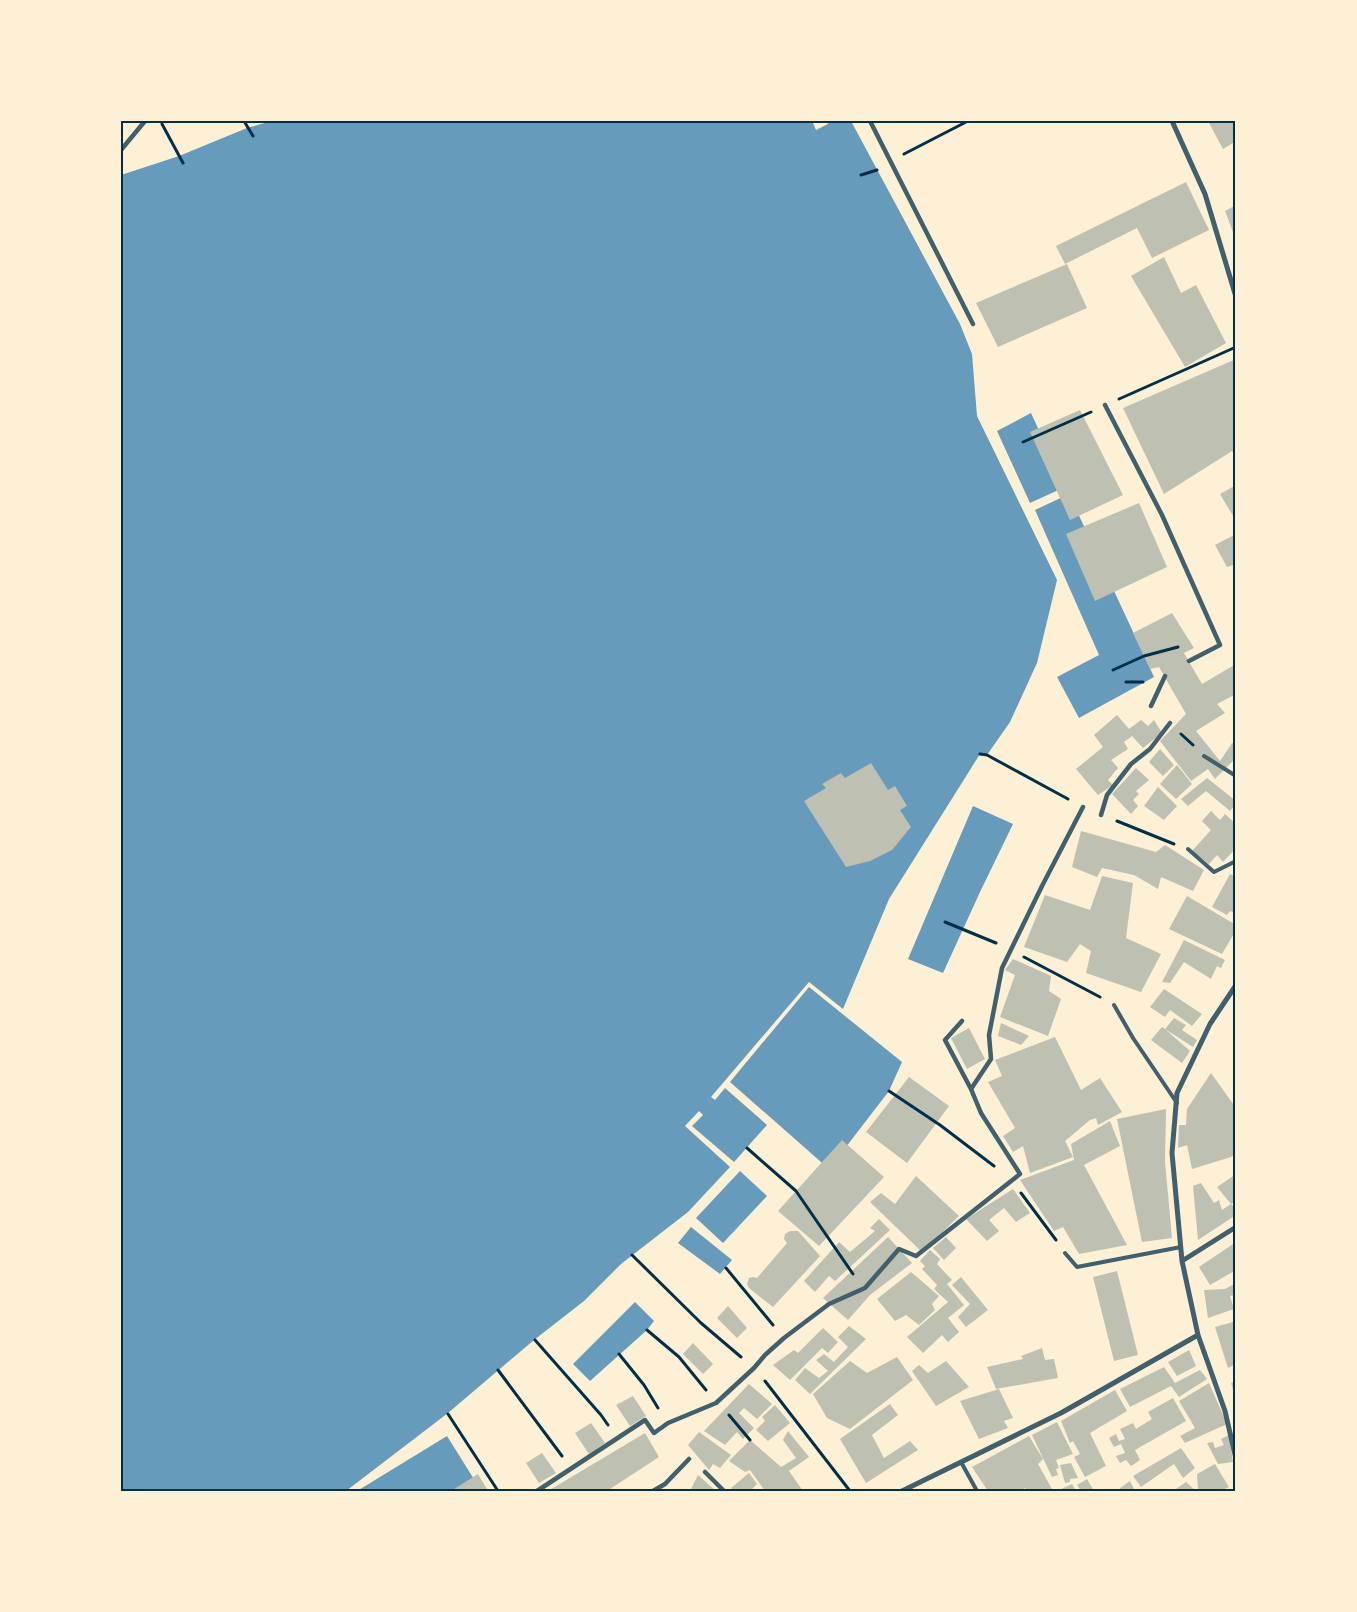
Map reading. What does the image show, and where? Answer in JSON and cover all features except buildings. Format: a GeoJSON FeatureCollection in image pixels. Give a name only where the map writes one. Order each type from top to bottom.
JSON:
{"type":"FeatureCollection","features":[{"type":"Feature","properties":{"kind":"street"},"geometry":{"type":"LineString","coordinates":[[121,150],[145,121]]}},
{"type":"Feature","properties":{"kind":"street"},"geometry":{"type":"LineString","coordinates":[[870,121],[973,324]]}},
{"type":"Feature","properties":{"kind":"street"},"geometry":{"type":"LineString","coordinates":[[1172,121],[1205,194],[1236,296]]}},
{"type":"Feature","properties":{"kind":"street"},"geometry":{"type":"LineString","coordinates":[[1105,405],[1162,515],[1220,645],[1188,661]]}},
{"type":"Feature","properties":{"kind":"street"},"geometry":{"type":"LineString","coordinates":[[1151,706],[1165,676]]}},
{"type":"Feature","properties":{"kind":"street"},"geometry":{"type":"LineString","coordinates":[[1101,815],[1107,795],[1131,764],[1150,750],[1170,723]]}},
{"type":"Feature","properties":{"kind":"street"},"geometry":{"type":"LineString","coordinates":[[971,1088],[991,1059],[989,1035],[1002,968],[1083,807]]}},
{"type":"Feature","properties":{"kind":"street"},"geometry":{"type":"LineString","coordinates":[[1236,985],[1210,1024],[1177,1093],[1172,1153],[1182,1261],[1198,1335],[1225,1411],[1236,1459]]}},
{"type":"Feature","properties":{"kind":"street"},"geometry":{"type":"LineString","coordinates":[[538,1491],[645,1420],[654,1433],[668,1424],[716,1403],[784,1338],[829,1304],[865,1288],[899,1249],[916,1256],[1020,1174],[981,1113],[971,1088],[945,1040],[962,1021]]}},
{"type":"Feature","properties":{"kind":"street"},"geometry":{"type":"LineString","coordinates":[[1182,1261],[1236,1227]]}},
{"type":"Feature","properties":{"kind":"street"},"geometry":{"type":"LineString","coordinates":[[902,1491],[1061,1413],[1198,1335]]}},
{"type":"Feature","properties":{"kind":"street"},"geometry":{"type":"LineString","coordinates":[[653,1491],[665,1484],[689,1460]]}},
{"type":"Feature","properties":{"kind":"street"},"geometry":{"type":"LineString","coordinates":[[705,1472],[724,1491]]}},
{"type":"Feature","properties":{"kind":"lane"},"geometry":{"type":"LineString","coordinates":[[1204,756],[1236,776]]}},
{"type":"Feature","properties":{"kind":"lane"},"geometry":{"type":"LineString","coordinates":[[1188,850],[1214,872],[1236,861]]}},
{"type":"Feature","properties":{"kind":"lane"},"geometry":{"type":"LineString","coordinates":[[1114,1005],[1177,1102]]}},
{"type":"Feature","properties":{"kind":"lane"},"geometry":{"type":"LineString","coordinates":[[1066,1253],[1077,1267],[1181,1247]]}},
{"type":"Feature","properties":{"kind":"lane"},"geometry":{"type":"LineString","coordinates":[[961,1462],[977,1491]]}},
{"type":"Feature","properties":{"kind":"path"},"geometry":{"type":"LineString","coordinates":[[160,121],[183,163]]}},
{"type":"Feature","properties":{"kind":"path"},"geometry":{"type":"LineString","coordinates":[[244,121],[253,136]]}},
{"type":"Feature","properties":{"kind":"path"},"geometry":{"type":"LineString","coordinates":[[861,175],[877,170],[891,160],[926,144],[968,121]]}},
{"type":"Feature","properties":{"kind":"path"},"geometry":{"type":"LineString","coordinates":[[1023,442],[1236,347]]}},
{"type":"Feature","properties":{"kind":"path"},"geometry":{"type":"LineString","coordinates":[[1113,670],[1144,656],[1180,646]]}},
{"type":"Feature","properties":{"kind":"path"},"geometry":{"type":"LineString","coordinates":[[945,922],[1011,950],[1114,1005]]}},
{"type":"Feature","properties":{"kind":"path"},"geometry":{"type":"LineString","coordinates":[[889,1091],[940,1125],[1012,1180],[1066,1253]]}},
{"type":"Feature","properties":{"kind":"path"},"geometry":{"type":"LineString","coordinates":[[747,1148],[796,1191],[850,1271],[865,1288]]}},
{"type":"Feature","properties":{"kind":"path"},"geometry":{"type":"LineString","coordinates":[[726,1268],[784,1338]]}},
{"type":"Feature","properties":{"kind":"path"},"geometry":{"type":"LineString","coordinates":[[647,1330],[678,1357],[750,1440]]}},
{"type":"Feature","properties":{"kind":"path"},"geometry":{"type":"LineString","coordinates":[[534,1340],[600,1415],[617,1439]]}},
{"type":"Feature","properties":{"kind":"path"},"geometry":{"type":"LineString","coordinates":[[498,1370],[571,1468]]}},
{"type":"Feature","properties":{"kind":"path"},"geometry":{"type":"LineString","coordinates":[[448,1414],[498,1491]]}},
{"type":"Feature","properties":{"kind":"water"},"geometry":{"type":"Polygon","coordinates":[[[272,121],[812,121],[816,130],[828,124],[827,121],[851,121],[960,324],[972,354],[977,416],[1057,580],[1037,663],[1010,722],[987,755],[980,754],[889,899],[843,1009],[809,982],[711,1097],[715,1100],[725,1088],[767,1125],[734,1162],[692,1126],[703,1115],[699,1111],[685,1126],[730,1167],[688,1212],[621,1264],[584,1301],[534,1340],[448,1413],[346,1491],[121,1491],[121,175],[179,156],[247,128],[272,121]]]}},
{"type":"Feature","properties":{"kind":"water"},"geometry":{"type":"Polygon","coordinates":[[[1031,413],[1065,487],[1030,503],[997,431],[1031,413]]]}},
{"type":"Feature","properties":{"kind":"water"},"geometry":{"type":"Polygon","coordinates":[[[1069,494],[1154,677],[1079,718],[1057,677],[1099,655],[1035,510],[1069,494]]]}},
{"type":"Feature","properties":{"kind":"water"},"geometry":{"type":"Polygon","coordinates":[[[973,806],[1013,824],[943,973],[908,959],[973,806]]]}},
{"type":"Feature","properties":{"kind":"water"},"geometry":{"type":"Polygon","coordinates":[[[809,987],[902,1062],[889,1091],[829,1169],[730,1082],[809,987]]]}},
{"type":"Feature","properties":{"kind":"water"},"geometry":{"type":"Polygon","coordinates":[[[740,1171],[767,1196],[723,1243],[696,1218],[740,1171]]]}},
{"type":"Feature","properties":{"kind":"water"},"geometry":{"type":"Polygon","coordinates":[[[691,1227],[732,1260],[720,1274],[678,1243],[691,1227]]]}},
{"type":"Feature","properties":{"kind":"water"},"geometry":{"type":"Polygon","coordinates":[[[635,1302],[654,1321],[647,1330],[590,1381],[573,1364],[635,1302]]]}},
{"type":"Feature","properties":{"kind":"water"},"geometry":{"type":"Polygon","coordinates":[[[447,1436],[477,1484],[466,1491],[357,1491],[447,1436]]]}}]}
